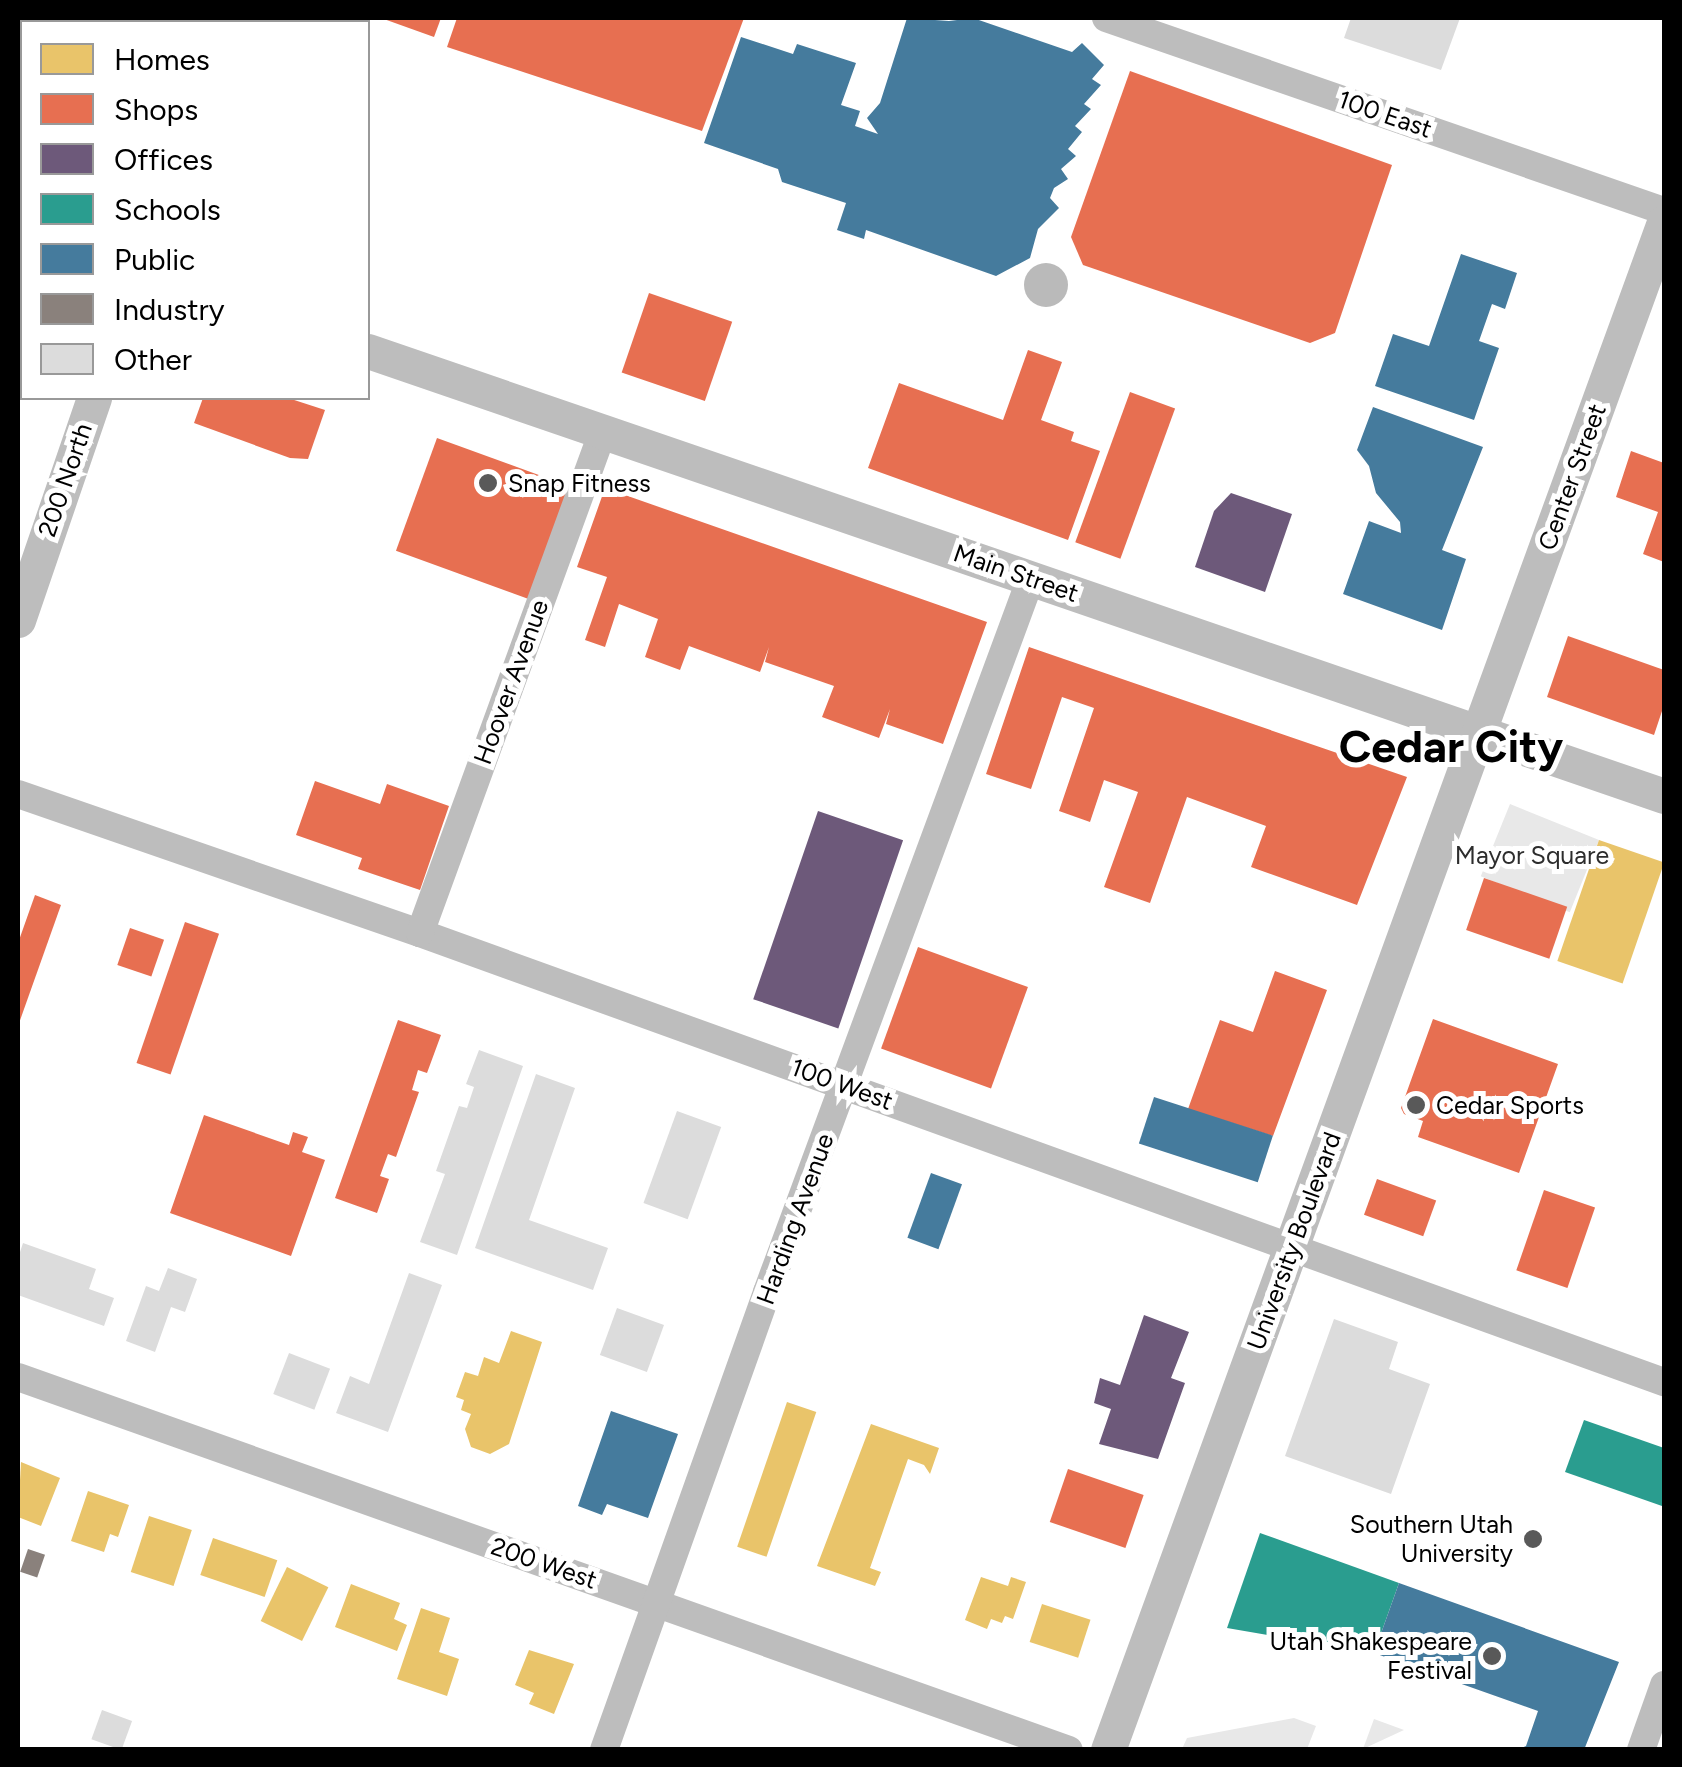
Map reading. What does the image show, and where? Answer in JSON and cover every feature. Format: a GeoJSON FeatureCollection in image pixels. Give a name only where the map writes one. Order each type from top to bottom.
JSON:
{"type":"FeatureCollection","features":[{"type":"Feature","properties":{"kind":"main road","name":"Center Street"},"geometry":{"type":"LineString","coordinates":[[1479,732],[1664,222]]}},
{"type":"Feature","properties":{"kind":"main road","name":"Main Street"},"geometry":{"type":"LineString","coordinates":[[370,352],[1664,796]]}},
{"type":"Feature","properties":{"kind":"main road","name":"200 North"},"geometry":{"type":"LineString","coordinates":[[18,620],[93,400]]}},
{"type":"Feature","properties":{"kind":"main road","name":"University Boulevard"},"geometry":{"type":"LineString","coordinates":[[1108,1750],[1479,732]]}},
{"type":"Feature","properties":{"kind":"street","name":"100 East"},"geometry":{"type":"LineString","coordinates":[[1106,18],[1664,211]]}},
{"type":"Feature","properties":{"kind":"street","name":"Hoover Avenue"},"geometry":{"type":"LineString","coordinates":[[420,933],[603,431]]}},
{"type":"Feature","properties":{"kind":"street","name":"Harding Avenue"},"geometry":{"type":"LineString","coordinates":[[604,1750],[1031,578]]}},
{"type":"Feature","properties":{"kind":"street","name":"100 West"},"geometry":{"type":"LineString","coordinates":[[18,794],[420,933],[1664,1382]]}},
{"type":"Feature","properties":{"kind":"street","name":"200 West"},"geometry":{"type":"LineString","coordinates":[[18,1377],[1070,1750]]}},
{"type":"Feature","properties":{"kind":"street"},"geometry":{"type":"LineString","coordinates":[[1641,1750],[1664,1685]]}},
{"type":"Feature","properties":{"kind":"green space"},"geometry":{"type":"Polygon","coordinates":[[[18,18],[181,18],[20,20],[18,183],[18,18]]]}},
{"type":"Feature","properties":{"kind":"green space","name":"Mayor Square"},"geometry":{"type":"Polygon","coordinates":[[[1510,804],[1599,840],[1570,912],[1481,876],[1510,804]]]}},
{"type":"Feature","properties":{"kind":"green space"},"geometry":{"type":"Polygon","coordinates":[[[1294,1718],[1316,1726],[1307,1749],[1182,1749],[1187,1738],[1294,1718]]]}},
{"type":"Feature","properties":{"kind":"green space"},"geometry":{"type":"Polygon","coordinates":[[[1374,1719],[1404,1730],[1363,1749],[1374,1719]]]}},
{"type":"Feature","properties":{"kind":"shaded area"},"geometry":{"type":"Polygon","coordinates":[[[1046,263],[1062,269],[1068,285],[1062,301],[1046,307],[1030,301],[1024,285],[1030,269],[1046,263]]]}},
{"type":"Feature","properties":{"kind":"building: Homes"},"geometry":{"type":"Polygon","coordinates":[[[1599,840],[1664,862],[1623,983],[1557,961],[1599,840]]]}},
{"type":"Feature","properties":{"kind":"building: Homes"},"geometry":{"type":"Polygon","coordinates":[[[511,1331],[542,1342],[509,1444],[490,1454],[471,1447],[465,1429],[471,1414],[461,1410],[464,1400],[456,1397],[465,1372],[478,1376],[484,1357],[499,1363],[511,1331]]]}},
{"type":"Feature","properties":{"kind":"building: Homes"},"geometry":{"type":"Polygon","coordinates":[[[787,1402],[816,1412],[766,1557],[737,1547],[787,1402]]]}},
{"type":"Feature","properties":{"kind":"building: Homes"},"geometry":{"type":"Polygon","coordinates":[[[871,1424],[939,1448],[930,1474],[924,1465],[908,1459],[870,1568],[881,1572],[875,1586],[817,1566],[871,1424]]]}},
{"type":"Feature","properties":{"kind":"building: Homes"},"geometry":{"type":"Polygon","coordinates":[[[21,1462],[60,1478],[41,1526],[18,1517],[21,1462]]]}},
{"type":"Feature","properties":{"kind":"building: Homes"},"geometry":{"type":"Polygon","coordinates":[[[88,1491],[129,1505],[118,1537],[110,1534],[104,1552],[71,1541],[88,1491]]]}},
{"type":"Feature","properties":{"kind":"building: Homes"},"geometry":{"type":"Polygon","coordinates":[[[149,1516],[192,1530],[174,1586],[131,1572],[149,1516]]]}},
{"type":"Feature","properties":{"kind":"building: Homes"},"geometry":{"type":"Polygon","coordinates":[[[213,1538],[277,1560],[265,1597],[200,1575],[213,1538]]]}},
{"type":"Feature","properties":{"kind":"building: Homes"},"geometry":{"type":"Polygon","coordinates":[[[287,1567],[328,1587],[302,1641],[261,1621],[287,1567]]]}},
{"type":"Feature","properties":{"kind":"building: Homes"},"geometry":{"type":"Polygon","coordinates":[[[981,1577],[1008,1586],[1011,1577],[1026,1582],[1013,1619],[1005,1616],[1002,1623],[991,1619],[987,1629],[965,1620],[981,1577]]]}},
{"type":"Feature","properties":{"kind":"building: Homes"},"geometry":{"type":"Polygon","coordinates":[[[351,1584],[400,1603],[394,1619],[407,1625],[397,1651],[335,1627],[351,1584]]]}},
{"type":"Feature","properties":{"kind":"building: Homes"},"geometry":{"type":"Polygon","coordinates":[[[1042,1604],[1091,1620],[1078,1658],[1030,1642],[1042,1604]]]}},
{"type":"Feature","properties":{"kind":"building: Homes"},"geometry":{"type":"Polygon","coordinates":[[[421,1608],[450,1618],[439,1652],[459,1659],[447,1696],[397,1679],[421,1608]]]}},
{"type":"Feature","properties":{"kind":"building: Homes"},"geometry":{"type":"Polygon","coordinates":[[[529,1650],[574,1664],[554,1714],[529,1704],[534,1693],[515,1685],[529,1650]]]}},
{"type":"Feature","properties":{"kind":"building: Shops"},"geometry":{"type":"Polygon","coordinates":[[[381,18],[441,18],[434,37],[381,18]]]}},
{"type":"Feature","properties":{"kind":"building: Shops"},"geometry":{"type":"Polygon","coordinates":[[[457,18],[744,18],[702,131],[447,47],[457,18]]]}},
{"type":"Feature","properties":{"kind":"building: Shops"},"geometry":{"type":"Polygon","coordinates":[[[1130,71],[1392,165],[1335,333],[1310,343],[1083,265],[1071,237],[1130,71]]]}},
{"type":"Feature","properties":{"kind":"building: Shops"},"geometry":{"type":"Polygon","coordinates":[[[649,293],[732,322],[705,401],[622,372],[649,293]]]}},
{"type":"Feature","properties":{"kind":"building: Shops"},"geometry":{"type":"Polygon","coordinates":[[[1028,350],[1062,362],[1041,420],[1074,432],[1071,441],[1100,451],[1068,540],[868,468],[899,383],[1003,420],[1028,350]]]}},
{"type":"Feature","properties":{"kind":"building: Shops"},"geometry":{"type":"Polygon","coordinates":[[[1130,392],[1175,408],[1120,559],[1075,542],[1130,392]]]}},
{"type":"Feature","properties":{"kind":"building: Shops"},"geometry":{"type":"Polygon","coordinates":[[[202,400],[294,400],[325,410],[308,459],[290,458],[194,423],[202,400]]]}},
{"type":"Feature","properties":{"kind":"building: Shops"},"geometry":{"type":"Polygon","coordinates":[[[437,438],[572,487],[531,600],[396,551],[437,438]]]}},
{"type":"Feature","properties":{"kind":"building: Shops"},"geometry":{"type":"Polygon","coordinates":[[[1631,451],[1664,463],[1664,562],[1643,554],[1658,512],[1616,497],[1631,451]]]}},
{"type":"Feature","properties":{"kind":"building: Shops"},"geometry":{"type":"Polygon","coordinates":[[[605,488],[987,622],[943,744],[886,724],[890,709],[879,738],[822,717],[834,686],[765,662],[769,647],[760,672],[689,646],[680,670],[645,657],[658,619],[619,604],[605,647],[585,640],[607,577],[577,567],[605,488]]]}},
{"type":"Feature","properties":{"kind":"building: Shops"},"geometry":{"type":"Polygon","coordinates":[[[1568,636],[1664,670],[1664,705],[1654,735],[1547,697],[1568,636]]]}},
{"type":"Feature","properties":{"kind":"building: Shops"},"geometry":{"type":"Polygon","coordinates":[[[1029,647],[1407,777],[1357,905],[1251,867],[1266,826],[1187,797],[1150,903],[1104,887],[1138,792],[1104,780],[1090,822],[1059,811],[1094,708],[1062,697],[1031,789],[986,774],[1029,647]]]}},
{"type":"Feature","properties":{"kind":"building: Shops"},"geometry":{"type":"Polygon","coordinates":[[[315,781],[380,804],[387,784],[449,806],[420,890],[358,869],[362,858],[296,835],[315,781]]]}},
{"type":"Feature","properties":{"kind":"building: Shops"},"geometry":{"type":"Polygon","coordinates":[[[1484,878],[1567,907],[1549,959],[1466,930],[1484,878]]]}},
{"type":"Feature","properties":{"kind":"building: Shops"},"geometry":{"type":"Polygon","coordinates":[[[35,895],[61,905],[18,1026],[18,943],[35,895]]]}},
{"type":"Feature","properties":{"kind":"building: Shops"},"geometry":{"type":"Polygon","coordinates":[[[185,922],[219,934],[171,1075],[136,1063],[185,922]]]}},
{"type":"Feature","properties":{"kind":"building: Shops"},"geometry":{"type":"Polygon","coordinates":[[[130,928],[164,940],[151,977],[117,965],[130,928]]]}},
{"type":"Feature","properties":{"kind":"building: Shops"},"geometry":{"type":"Polygon","coordinates":[[[918,947],[1028,987],[991,1089],[881,1048],[918,947]]]}},
{"type":"Feature","properties":{"kind":"building: Shops"},"geometry":{"type":"Polygon","coordinates":[[[1275,971],[1327,990],[1273,1136],[1188,1109],[1220,1020],[1253,1032],[1275,971]]]}},
{"type":"Feature","properties":{"kind":"building: Shops"},"geometry":{"type":"Polygon","coordinates":[[[1433,1019],[1558,1064],[1519,1173],[1418,1137],[1423,1121],[1404,1114],[1401,1108],[1433,1019]]]}},
{"type":"Feature","properties":{"kind":"building: Shops"},"geometry":{"type":"Polygon","coordinates":[[[398,1020],[441,1035],[427,1073],[418,1070],[412,1090],[419,1092],[396,1157],[388,1154],[380,1176],[389,1179],[377,1213],[335,1198],[398,1020]]]}},
{"type":"Feature","properties":{"kind":"building: Shops"},"geometry":{"type":"Polygon","coordinates":[[[204,1115],[289,1145],[293,1132],[308,1137],[302,1152],[325,1160],[291,1256],[170,1213],[204,1115]]]}},
{"type":"Feature","properties":{"kind":"building: Shops"},"geometry":{"type":"Polygon","coordinates":[[[1377,1179],[1436,1201],[1423,1236],[1364,1215],[1377,1179]]]}},
{"type":"Feature","properties":{"kind":"building: Shops"},"geometry":{"type":"Polygon","coordinates":[[[1544,1190],[1595,1208],[1567,1288],[1516,1270],[1544,1190]]]}},
{"type":"Feature","properties":{"kind":"building: Shops"},"geometry":{"type":"Polygon","coordinates":[[[1068,1469],[1144,1495],[1125,1548],[1050,1522],[1068,1469]]]}},
{"type":"Feature","properties":{"kind":"building: Offices"},"geometry":{"type":"Polygon","coordinates":[[[1231,493],[1292,514],[1265,592],[1195,567],[1214,511],[1231,493]]]}},
{"type":"Feature","properties":{"kind":"building: Offices"},"geometry":{"type":"Polygon","coordinates":[[[818,811],[903,840],[838,1028],[753,999],[818,811]]]}},
{"type":"Feature","properties":{"kind":"building: Offices"},"geometry":{"type":"Polygon","coordinates":[[[1144,1315],[1189,1332],[1171,1378],[1185,1383],[1158,1459],[1099,1444],[1111,1409],[1094,1403],[1100,1378],[1120,1385],[1144,1315]]]}},
{"type":"Feature","properties":{"kind":"building: Schools"},"geometry":{"type":"Polygon","coordinates":[[[1584,1420],[1664,1448],[1662,1506],[1565,1472],[1584,1420]]]}},
{"type":"Feature","properties":{"kind":"building: Schools"},"geometry":{"type":"Polygon","coordinates":[[[1260,1533],[1399,1583],[1374,1653],[1227,1628],[1260,1533]]]}},
{"type":"Feature","properties":{"kind":"building: Public"},"geometry":{"type":"Polygon","coordinates":[[[907,18],[973,18],[1072,52],[1082,43],[1104,65],[1092,79],[1101,85],[1084,104],[1091,109],[1075,126],[1082,132],[1068,149],[1076,156],[1061,169],[1068,179],[1054,188],[1050,198],[1059,208],[1038,229],[1030,258],[996,276],[866,230],[864,239],[837,230],[846,203],[782,182],[778,169],[704,143],[741,37],[793,54],[797,44],[856,63],[841,105],[860,111],[855,126],[878,134],[867,118],[880,103],[907,18]]]}},
{"type":"Feature","properties":{"kind":"building: Public"},"geometry":{"type":"Polygon","coordinates":[[[1461,254],[1517,273],[1505,309],[1492,304],[1479,341],[1499,348],[1474,420],[1375,386],[1393,334],[1429,346],[1461,254]]]}},
{"type":"Feature","properties":{"kind":"building: Public"},"geometry":{"type":"Polygon","coordinates":[[[1373,407],[1483,447],[1442,550],[1466,559],[1442,630],[1343,594],[1369,521],[1401,533],[1400,522],[1376,493],[1369,466],[1357,450],[1373,407]]]}},
{"type":"Feature","properties":{"kind":"building: Public"},"geometry":{"type":"Polygon","coordinates":[[[1154,1097],[1273,1136],[1258,1182],[1139,1144],[1154,1097]]]}},
{"type":"Feature","properties":{"kind":"building: Public"},"geometry":{"type":"Polygon","coordinates":[[[931,1173],[962,1184],[938,1249],[907,1238],[931,1173]]]}},
{"type":"Feature","properties":{"kind":"building: Public"},"geometry":{"type":"Polygon","coordinates":[[[611,1411],[678,1434],[648,1518],[607,1504],[602,1515],[578,1506],[611,1411]]]}},
{"type":"Feature","properties":{"kind":"building: Public","name":"Utah Shakespeare Festival"},"geometry":{"type":"Polygon","coordinates":[[[1399,1583],[1619,1662],[1584,1750],[1517,1750],[1526,1746],[1538,1711],[1374,1653],[1399,1583]]]}},
{"type":"Feature","properties":{"kind":"building: Industry"},"geometry":{"type":"Polygon","coordinates":[[[28,1549],[45,1555],[37,1578],[20,1572],[28,1549]]]}},
{"type":"Feature","properties":{"kind":"building: Other"},"geometry":{"type":"Polygon","coordinates":[[[1351,18],[1460,18],[1441,70],[1344,38],[1351,18]]]}},
{"type":"Feature","properties":{"kind":"building: Other"},"geometry":{"type":"Polygon","coordinates":[[[479,1050],[523,1066],[457,1255],[420,1242],[445,1174],[436,1171],[459,1106],[467,1108],[474,1087],[466,1084],[479,1050]]]}},
{"type":"Feature","properties":{"kind":"building: Other"},"geometry":{"type":"Polygon","coordinates":[[[536,1074],[575,1088],[529,1220],[608,1248],[593,1290],[475,1248],[536,1074]]]}},
{"type":"Feature","properties":{"kind":"building: Other"},"geometry":{"type":"Polygon","coordinates":[[[677,1111],[721,1127],[688,1219],[643,1203],[677,1111]]]}},
{"type":"Feature","properties":{"kind":"building: Other"},"geometry":{"type":"Polygon","coordinates":[[[23,1243],[96,1269],[89,1289],[114,1298],[104,1326],[18,1295],[18,1258],[23,1243]]]}},
{"type":"Feature","properties":{"kind":"building: Other"},"geometry":{"type":"Polygon","coordinates":[[[168,1268],[197,1279],[185,1312],[171,1307],[155,1352],[126,1341],[146,1286],[159,1291],[168,1268]]]}},
{"type":"Feature","properties":{"kind":"building: Other"},"geometry":{"type":"Polygon","coordinates":[[[409,1273],[442,1285],[388,1432],[336,1413],[350,1376],[369,1384],[409,1273]]]}},
{"type":"Feature","properties":{"kind":"building: Other"},"geometry":{"type":"Polygon","coordinates":[[[617,1308],[664,1325],[647,1372],[600,1355],[617,1308]]]}},
{"type":"Feature","properties":{"kind":"building: Other"},"geometry":{"type":"Polygon","coordinates":[[[1334,1319],[1398,1342],[1389,1369],[1430,1384],[1391,1494],[1285,1456],[1334,1319]]]}},
{"type":"Feature","properties":{"kind":"building: Other"},"geometry":{"type":"Polygon","coordinates":[[[289,1353],[330,1369],[314,1410],[273,1394],[289,1353]]]}},
{"type":"Feature","properties":{"kind":"building: Other"},"geometry":{"type":"Polygon","coordinates":[[[102,1710],[132,1721],[121,1750],[91,1739],[102,1710]]]}},
{"type":"Feature","properties":{"kind":"place","name":"Snap Fitness"},"geometry":{"type":"Point","coordinates":[488,483]}},
{"type":"Feature","properties":{"kind":"place","name":"Cedar Sports"},"geometry":{"type":"Point","coordinates":[1416,1105]}},
{"type":"Feature","properties":{"kind":"place","name":"Southern Utah University"},"geometry":{"type":"Point","coordinates":[1533,1539]}},
{"type":"Feature","properties":{"kind":"place","name":"Utah Shakespeare Festival"},"geometry":{"type":"Point","coordinates":[1492,1656]}},
{"type":"Feature","properties":{"kind":"district","name":"Cedar City"},"geometry":{"type":"Point","coordinates":[1451,747]}}]}
